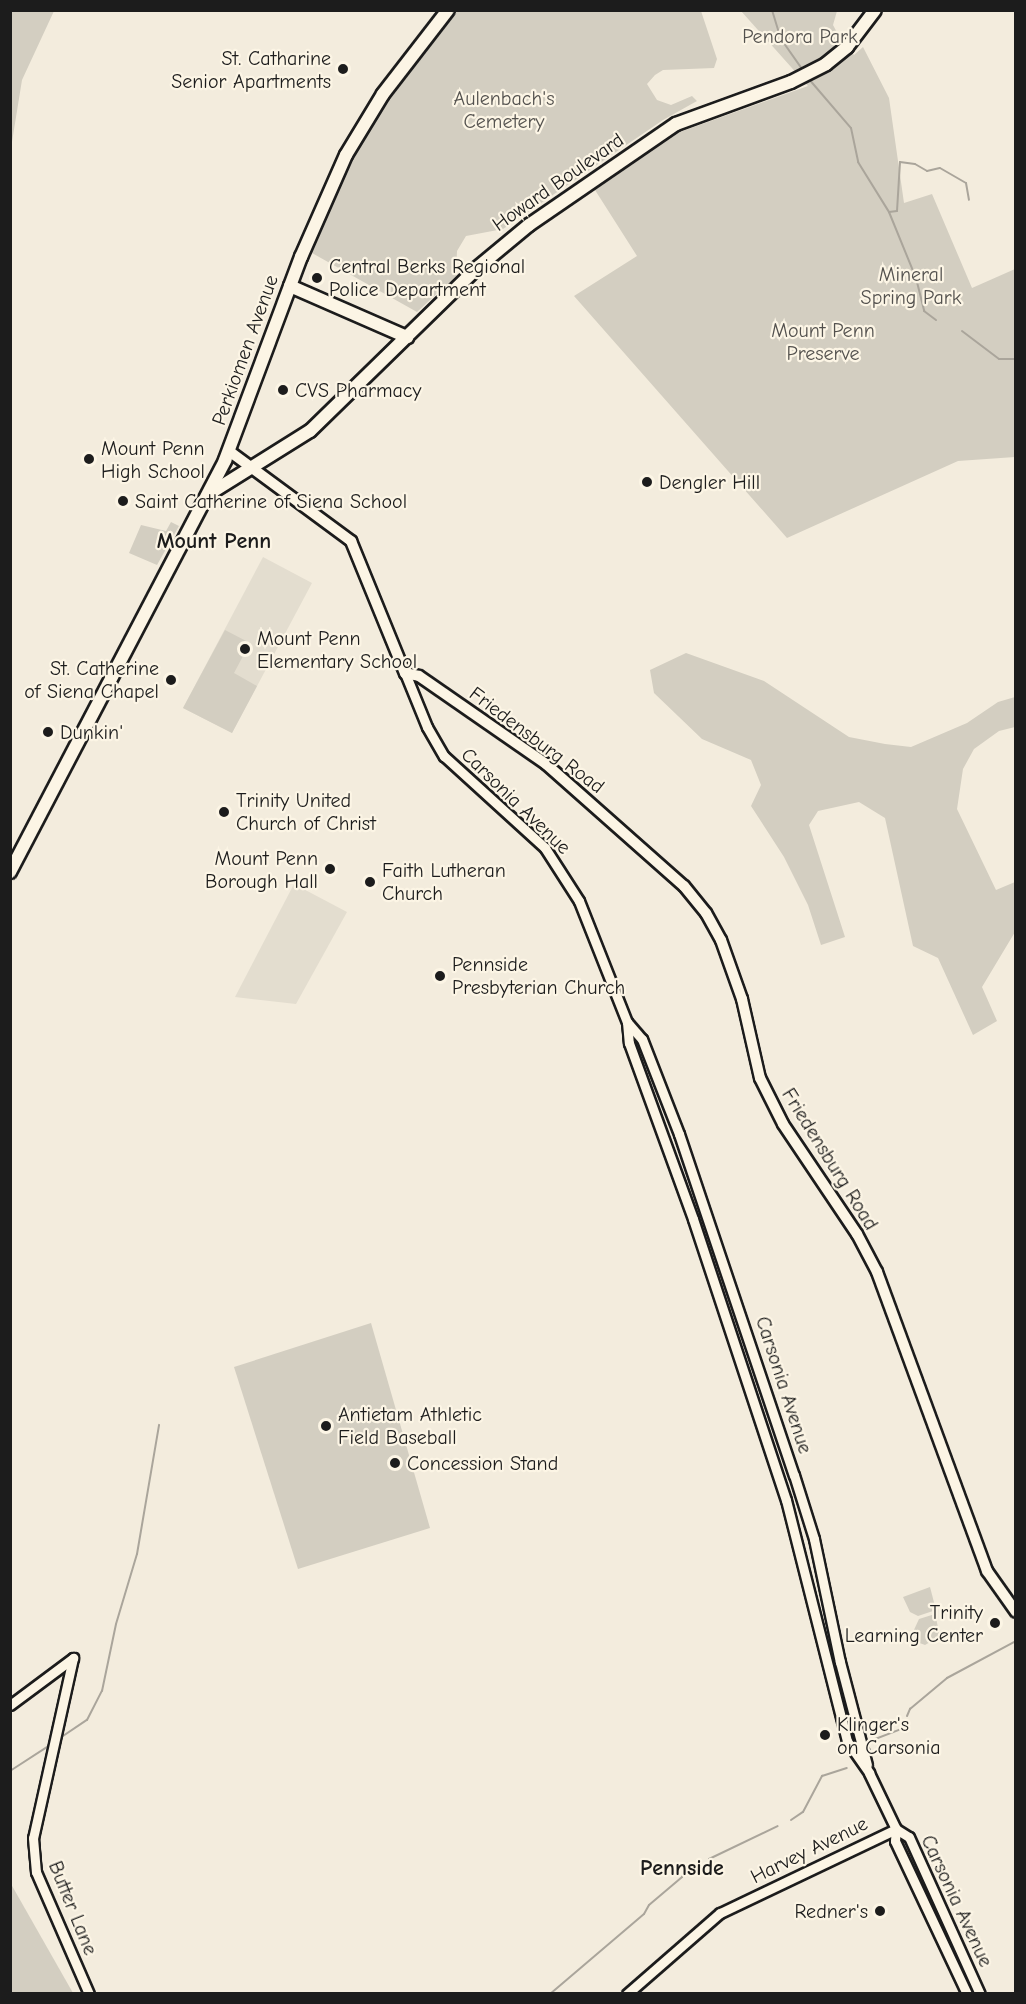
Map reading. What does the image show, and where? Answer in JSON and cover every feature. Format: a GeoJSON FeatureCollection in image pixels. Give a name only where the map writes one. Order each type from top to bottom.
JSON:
{"type":"FeatureCollection","features":[{"type":"Feature","properties":{"kind":"main road","name":"Perkiomen Avenue"},"geometry":{"type":"LineString","coordinates":[[10,872],[209,494],[229,451],[290,286],[358,133],[448,10]]}},
{"type":"Feature","properties":{"kind":"main road","name":"Howard Boulevard"},"geometry":{"type":"LineString","coordinates":[[209,494],[310,431],[491,255],[529,225],[676,124],[791,82],[835,57],[875,11]]}},
{"type":"Feature","properties":{"kind":"main road"},"geometry":{"type":"LineString","coordinates":[[290,286],[407,337]]}},
{"type":"Feature","properties":{"kind":"main road"},"geometry":{"type":"LineString","coordinates":[[229,451],[351,541],[405,673]]}},
{"type":"Feature","properties":{"kind":"main road","name":"Friedensburg Road"},"geometry":{"type":"LineString","coordinates":[[405,673],[419,676],[546,764],[684,886],[706,913],[721,940],[742,999],[760,1078],[783,1124],[868,1253],[987,1571],[1016,1612]]}},
{"type":"Feature","properties":{"kind":"street","name":"Carsonia Avenue"},"geometry":{"type":"LineString","coordinates":[[405,673],[427,727],[444,756],[545,848],[563,872],[579,900],[627,1022],[629,1043],[693,1219],[786,1500],[847,1741],[869,1773],[896,1829],[896,1841],[967,1994]]}},
{"type":"Feature","properties":{"kind":"street","name":"Carsonia Avenue"},"geometry":{"type":"LineString","coordinates":[[627,1022],[642,1039],[679,1134],[794,1475],[814,1539],[840,1662],[869,1773]]}},
{"type":"Feature","properties":{"kind":"street","name":"Butter Lane"},"geometry":{"type":"LineString","coordinates":[[10,1705],[73,1658],[33,1838],[36,1872],[89,1994]]}},
{"type":"Feature","properties":{"kind":"street","name":"Carsonia Avenue"},"geometry":{"type":"LineString","coordinates":[[896,1829],[909,1837],[980,1994]]}},
{"type":"Feature","properties":{"kind":"street","name":"Harvey Avenue"},"geometry":{"type":"LineString","coordinates":[[627,1994],[720,1913],[896,1829]]}},
{"type":"Feature","properties":{"kind":"shaded area","name":"Mount Penn Elementary School"},"geometry":{"type":"Polygon","coordinates":[[[263,557],[312,583],[232,733],[183,708],[263,557]]]}},
{"type":"Feature","properties":{"kind":"shaded area"},"geometry":{"type":"Polygon","coordinates":[[[294,884],[347,912],[296,1004],[235,997],[294,884]]]}},
{"type":"Feature","properties":{"kind":"green space"},"geometry":{"type":"Polygon","coordinates":[[[10,11],[54,11],[22,80],[11,148],[10,11]]]}},
{"type":"Feature","properties":{"kind":"green space","name":"Aulenbach's Cemetery"},"geometry":{"type":"Polygon","coordinates":[[[455,11],[701,11],[717,59],[714,68],[663,70],[655,75],[647,84],[657,100],[671,105],[692,96],[697,101],[663,120],[503,229],[466,236],[457,251],[456,276],[417,312],[312,253],[361,139],[455,11]]]}},
{"type":"Feature","properties":{"kind":"green space","name":"Mount Penn Preserve"},"geometry":{"type":"Polygon","coordinates":[[[741,11],[837,11],[833,25],[840,38],[854,55],[863,47],[889,98],[904,203],[932,194],[972,288],[1015,269],[1015,457],[958,461],[787,538],[574,296],[637,256],[595,190],[680,132],[808,86],[741,11]]]}},
{"type":"Feature","properties":{"kind":"green space"},"geometry":{"type":"Polygon","coordinates":[[[171,522],[179,526],[157,565],[129,553],[141,525],[166,531],[171,522]]]}},
{"type":"Feature","properties":{"kind":"green space"},"geometry":{"type":"Polygon","coordinates":[[[225,630],[250,643],[234,673],[257,686],[232,733],[183,708],[225,630]]]}},
{"type":"Feature","properties":{"kind":"green space"},"geometry":{"type":"Polygon","coordinates":[[[686,653],[764,681],[849,737],[885,744],[911,747],[967,723],[998,702],[1015,697],[1015,727],[999,731],[974,749],[963,769],[957,809],[996,890],[1015,882],[1015,932],[982,987],[997,1021],[973,1035],[938,958],[913,946],[885,818],[859,802],[818,811],[809,825],[845,937],[821,945],[808,905],[784,857],[751,806],[761,785],[751,760],[702,739],[654,693],[650,670],[686,653]]]}},
{"type":"Feature","properties":{"kind":"green space"},"geometry":{"type":"Polygon","coordinates":[[[371,1323],[430,1528],[298,1569],[234,1367],[371,1323]]]}},
{"type":"Feature","properties":{"kind":"green space"},"geometry":{"type":"Polygon","coordinates":[[[930,1587],[936,1610],[918,1616],[910,1612],[903,1597],[930,1587]]]}},
{"type":"Feature","properties":{"kind":"green space"},"geometry":{"type":"Polygon","coordinates":[[[935,1614],[940,1636],[925,1645],[917,1642],[913,1632],[919,1619],[935,1614]]]}},
{"type":"Feature","properties":{"kind":"green space"},"geometry":{"type":"Polygon","coordinates":[[[11,1884],[73,1993],[11,1993],[11,1884]]]}},
{"type":"Feature","properties":{"kind":"waterway"},"geometry":{"type":"LineString","coordinates":[[772,10],[781,39],[803,71]]}},
{"type":"Feature","properties":{"kind":"waterway"},"geometry":{"type":"LineString","coordinates":[[808,78],[851,128],[858,162],[889,212],[916,278],[924,311],[936,320]]}},
{"type":"Feature","properties":{"kind":"waterway"},"geometry":{"type":"LineString","coordinates":[[889,212],[897,211],[900,162],[915,164],[927,171],[940,168],[966,183],[969,200]]}},
{"type":"Feature","properties":{"kind":"waterway"},"geometry":{"type":"LineString","coordinates":[[962,331],[999,359],[1016,359]]}},
{"type":"Feature","properties":{"kind":"waterway"},"geometry":{"type":"LineString","coordinates":[[57,1740],[87,1720],[102,1691],[116,1624],[137,1554],[159,1425]]}},
{"type":"Feature","properties":{"kind":"waterway"},"geometry":{"type":"LineString","coordinates":[[907,1716],[910,1709],[947,1678],[1016,1641]]}},
{"type":"Feature","properties":{"kind":"waterway"},"geometry":{"type":"LineString","coordinates":[[870,1741],[899,1730]]}},
{"type":"Feature","properties":{"kind":"waterway"},"geometry":{"type":"LineString","coordinates":[[10,1771],[50,1745]]}},
{"type":"Feature","properties":{"kind":"waterway"},"geometry":{"type":"LineString","coordinates":[[791,1820],[803,1812],[822,1776],[847,1768]]}},
{"type":"Feature","properties":{"kind":"waterway"},"geometry":{"type":"LineString","coordinates":[[709,1859],[778,1826]]}},
{"type":"Feature","properties":{"kind":"waterway"},"geometry":{"type":"LineString","coordinates":[[550,1994],[644,1914],[649,1905],[682,1877],[687,1868],[696,1865]]}},
{"type":"Feature","properties":{"kind":"place","name":"St. Catharine Senior Apartments"},"geometry":{"type":"Point","coordinates":[343,69]}},
{"type":"Feature","properties":{"kind":"place","name":"Central Berks Regional Police Department"},"geometry":{"type":"Point","coordinates":[317,278]}},
{"type":"Feature","properties":{"kind":"place","name":"CVS Pharmacy"},"geometry":{"type":"Point","coordinates":[283,390]}},
{"type":"Feature","properties":{"kind":"place","name":"Mount Penn High School"},"geometry":{"type":"Point","coordinates":[89,459]}},
{"type":"Feature","properties":{"kind":"place","name":"Dengler Hill"},"geometry":{"type":"Point","coordinates":[647,482]}},
{"type":"Feature","properties":{"kind":"place","name":"Saint Catherine of Siena School"},"geometry":{"type":"Point","coordinates":[123,501]}},
{"type":"Feature","properties":{"kind":"place","name":"Mount Penn Elementary School"},"geometry":{"type":"Point","coordinates":[245,649]}},
{"type":"Feature","properties":{"kind":"place","name":"St. Catherine of Siena Chapel"},"geometry":{"type":"Point","coordinates":[171,680]}},
{"type":"Feature","properties":{"kind":"place","name":"Dunkin'"},"geometry":{"type":"Point","coordinates":[48,732]}},
{"type":"Feature","properties":{"kind":"place","name":"Trinity United Church of Christ"},"geometry":{"type":"Point","coordinates":[224,812]}},
{"type":"Feature","properties":{"kind":"place","name":"Mount Penn Borough Hall"},"geometry":{"type":"Point","coordinates":[330,869]}},
{"type":"Feature","properties":{"kind":"place","name":"Faith Lutheran Church"},"geometry":{"type":"Point","coordinates":[370,882]}},
{"type":"Feature","properties":{"kind":"place","name":"Pennside Presbyterian Church"},"geometry":{"type":"Point","coordinates":[440,976]}},
{"type":"Feature","properties":{"kind":"place","name":"Antietam Athletic Field Baseball"},"geometry":{"type":"Point","coordinates":[326,1426]}},
{"type":"Feature","properties":{"kind":"place","name":"Concession Stand"},"geometry":{"type":"Point","coordinates":[395,1463]}},
{"type":"Feature","properties":{"kind":"place","name":"Trinity Learning Center"},"geometry":{"type":"Point","coordinates":[995,1623]}},
{"type":"Feature","properties":{"kind":"place","name":"Klinger's on Carsonia"},"geometry":{"type":"Point","coordinates":[825,1735]}},
{"type":"Feature","properties":{"kind":"place","name":"Redner's"},"geometry":{"type":"Point","coordinates":[880,1911]}},
{"type":"Feature","properties":{"kind":"district","name":"Mount Penn"},"geometry":{"type":"Point","coordinates":[214,542]}},
{"type":"Feature","properties":{"kind":"district","name":"Pennside"},"geometry":{"type":"Point","coordinates":[682,1869]}},
{"type":"Feature","properties":{"kind":"park label","name":"Pendora Park"},"geometry":{"type":"Point","coordinates":[800,36]}},
{"type":"Feature","properties":{"kind":"park label","name":"Mineral Spring Park"},"geometry":{"type":"Point","coordinates":[911,286]}}]}
